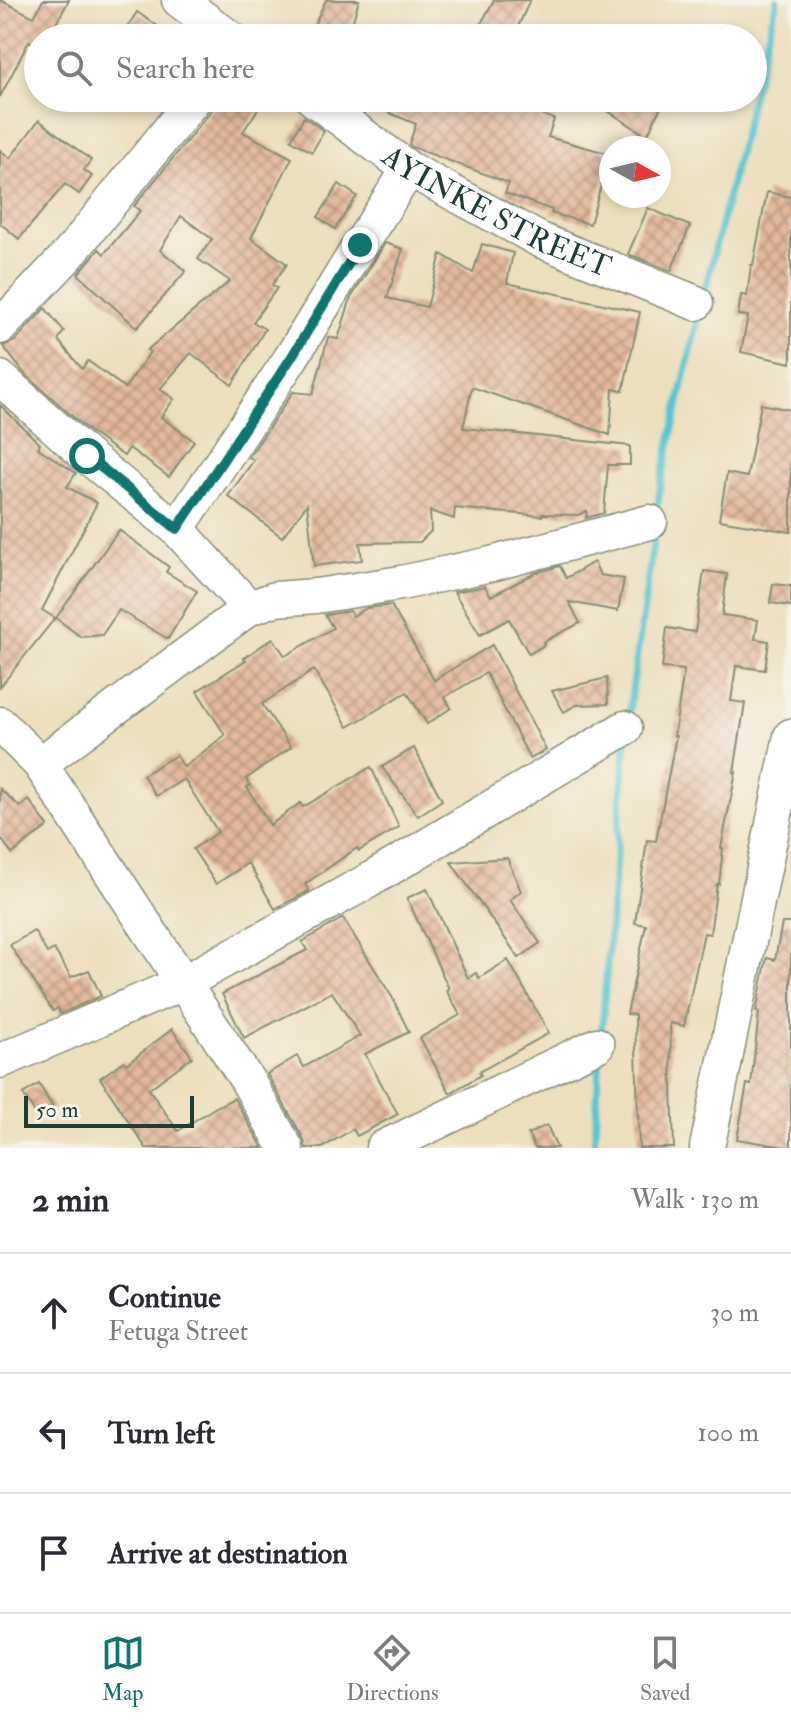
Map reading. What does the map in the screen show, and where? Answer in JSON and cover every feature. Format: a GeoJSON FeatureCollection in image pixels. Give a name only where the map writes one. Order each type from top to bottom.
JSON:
{"type":"FeatureCollection","features":[{"type":"Feature","properties":{"kind":"street"},"geometry":{"type":"LineString","coordinates":[[179,0],[211,24]]}},
{"type":"Feature","properties":{"kind":"street"},"geometry":{"type":"LineString","coordinates":[[0,327],[69,254],[184,112]]}},
{"type":"Feature","properties":{"kind":"street","name":"AYINKE STREET"},"geometry":{"type":"LineString","coordinates":[[331,112],[409,169],[540,240],[696,303]]}},
{"type":"Feature","properties":{"kind":"street"},"geometry":{"type":"LineString","coordinates":[[177,529],[291,358],[409,169]]}},
{"type":"Feature","properties":{"kind":"street"},"geometry":{"type":"LineString","coordinates":[[0,378],[87,456],[177,529],[249,608]]}},
{"type":"Feature","properties":{"kind":"street"},"geometry":{"type":"LineString","coordinates":[[40,764],[249,608],[275,599],[401,583],[491,564],[650,522]]}},
{"type":"Feature","properties":{"kind":"street"},"geometry":{"type":"LineString","coordinates":[[0,724],[40,764],[247,1080],[286,1148]]}},
{"type":"Feature","properties":{"kind":"street"},"geometry":{"type":"LineString","coordinates":[[0,1061],[183,983],[368,881],[625,728]]}},
{"type":"Feature","properties":{"kind":"street"},"geometry":{"type":"LineString","coordinates":[[707,1148],[791,736]]}},
{"type":"Feature","properties":{"kind":"street"},"geometry":{"type":"LineString","coordinates":[[383,1148],[597,1045]]}},
{"type":"Feature","properties":{"kind":"building"},"geometry":{"type":"Polygon","coordinates":[[[0,0],[34,17],[43,0],[69,0],[56,24],[24,24],[24,51],[0,97],[0,0]]]}},
{"type":"Feature","properties":{"kind":"building"},"geometry":{"type":"Polygon","coordinates":[[[326,0],[359,0],[352,24],[315,24],[326,0]]]}},
{"type":"Feature","properties":{"kind":"building"},"geometry":{"type":"Polygon","coordinates":[[[494,0],[530,0],[519,24],[481,24],[494,0]]]}},
{"type":"Feature","properties":{"kind":"building"},"geometry":{"type":"Polygon","coordinates":[[[137,12],[155,24],[129,24],[137,12]]]}},
{"type":"Feature","properties":{"kind":"building"},"geometry":{"type":"Polygon","coordinates":[[[210,112],[256,112],[243,132],[292,158],[251,238],[287,264],[272,285],[277,288],[253,322],[265,329],[232,385],[191,353],[160,389],[174,399],[161,417],[194,441],[169,477],[129,448],[124,456],[90,432],[23,372],[3,346],[15,341],[45,308],[64,331],[58,340],[82,369],[88,361],[125,388],[150,352],[147,350],[230,281],[198,259],[212,239],[181,216],[160,250],[186,271],[137,328],[78,274],[99,249],[104,254],[140,211],[134,206],[210,112]]]}},
{"type":"Feature","properties":{"kind":"building"},"geometry":{"type":"Polygon","coordinates":[[[387,112],[535,112],[554,119],[548,137],[599,151],[599,192],[590,224],[551,213],[552,210],[505,193],[509,183],[409,144],[416,124],[387,112]]]}},
{"type":"Feature","properties":{"kind":"building"},"geometry":{"type":"Polygon","coordinates":[[[610,112],[658,112],[647,136],[610,112]]]}},
{"type":"Feature","properties":{"kind":"building"},"geometry":{"type":"Polygon","coordinates":[[[304,117],[324,131],[312,152],[291,140],[304,117]]]}},
{"type":"Feature","properties":{"kind":"building"},"geometry":{"type":"Polygon","coordinates":[[[39,120],[91,160],[84,170],[92,176],[79,194],[65,184],[19,239],[0,223],[0,150],[10,158],[39,120]]]}},
{"type":"Feature","properties":{"kind":"building"},"geometry":{"type":"Polygon","coordinates":[[[339,184],[357,196],[335,229],[318,217],[339,184]]]}},
{"type":"Feature","properties":{"kind":"building"},"geometry":{"type":"Polygon","coordinates":[[[767,192],[791,197],[791,363],[741,352],[748,316],[738,315],[741,295],[747,296],[767,192]]]}},
{"type":"Feature","properties":{"kind":"building"},"geometry":{"type":"Polygon","coordinates":[[[648,208],[690,226],[671,271],[628,254],[648,208]]]}},
{"type":"Feature","properties":{"kind":"building"},"geometry":{"type":"Polygon","coordinates":[[[385,243],[403,249],[387,298],[427,307],[441,254],[473,273],[482,244],[513,253],[507,283],[640,312],[623,391],[613,389],[610,435],[472,387],[463,428],[630,446],[630,465],[608,465],[604,513],[586,518],[587,511],[578,515],[542,516],[455,508],[454,519],[430,511],[431,531],[420,542],[360,543],[362,560],[314,566],[307,504],[282,537],[228,496],[254,460],[249,457],[293,392],[313,394],[328,337],[338,339],[351,298],[385,243]]]}},
{"type":"Feature","properties":{"kind":"building"},"geometry":{"type":"Polygon","coordinates":[[[761,404],[791,410],[791,532],[719,520],[727,473],[747,477],[761,404]]]}},
{"type":"Feature","properties":{"kind":"building"},"geometry":{"type":"Polygon","coordinates":[[[0,405],[40,444],[38,448],[76,473],[67,487],[97,503],[42,610],[55,618],[0,687],[0,405]]]}},
{"type":"Feature","properties":{"kind":"building"},"geometry":{"type":"Polygon","coordinates":[[[119,530],[169,567],[166,572],[197,591],[168,639],[119,610],[102,635],[81,637],[56,618],[119,530]]]}},
{"type":"Feature","properties":{"kind":"building"},"geometry":{"type":"Polygon","coordinates":[[[594,562],[600,575],[624,579],[618,611],[569,602],[580,623],[543,642],[544,645],[529,654],[509,619],[480,635],[454,592],[485,586],[491,596],[535,573],[560,566],[566,578],[594,562]]]}},
{"type":"Feature","properties":{"kind":"building"},"geometry":{"type":"Polygon","coordinates":[[[704,571],[727,574],[722,615],[758,620],[755,639],[769,641],[765,670],[736,666],[731,701],[745,703],[710,934],[704,933],[684,1026],[670,1023],[674,1148],[639,1148],[635,1015],[627,1014],[646,925],[635,923],[647,840],[656,841],[676,736],[684,670],[662,668],[667,628],[695,632],[704,571]]]}},
{"type":"Feature","properties":{"kind":"building"},"geometry":{"type":"Polygon","coordinates":[[[773,584],[791,586],[791,606],[770,603],[773,584]]]}},
{"type":"Feature","properties":{"kind":"building"},"geometry":{"type":"Polygon","coordinates":[[[391,605],[434,680],[492,645],[546,750],[530,759],[486,673],[445,697],[451,708],[427,724],[407,692],[348,727],[314,670],[262,704],[291,747],[246,779],[250,785],[247,787],[270,825],[300,803],[303,807],[371,767],[399,827],[359,851],[357,848],[305,884],[309,891],[275,909],[248,863],[216,884],[193,849],[218,832],[184,779],[156,796],[143,775],[176,755],[184,767],[225,735],[197,691],[246,660],[244,658],[273,638],[285,656],[333,628],[325,615],[350,611],[353,616],[367,608],[391,605]]]}},
{"type":"Feature","properties":{"kind":"building"},"geometry":{"type":"Polygon","coordinates":[[[607,678],[608,704],[576,705],[564,712],[552,691],[607,678]]]}},
{"type":"Feature","properties":{"kind":"building"},"geometry":{"type":"Polygon","coordinates":[[[414,748],[442,800],[418,816],[382,767],[414,748]]]}},
{"type":"Feature","properties":{"kind":"building"},"geometry":{"type":"Polygon","coordinates":[[[0,789],[20,807],[29,800],[48,826],[12,854],[0,837],[0,789]]]}},
{"type":"Feature","properties":{"kind":"building"},"geometry":{"type":"Polygon","coordinates":[[[507,858],[521,891],[510,900],[540,943],[519,958],[451,862],[507,858]]]}},
{"type":"Feature","properties":{"kind":"building"},"geometry":{"type":"Polygon","coordinates":[[[427,889],[468,978],[476,973],[479,978],[508,960],[549,1033],[479,1072],[481,1075],[450,1093],[420,1038],[460,1015],[446,990],[449,989],[407,898],[427,889]]]}},
{"type":"Feature","properties":{"kind":"building"},"geometry":{"type":"Polygon","coordinates":[[[343,918],[392,997],[409,1032],[365,1054],[398,1114],[357,1136],[353,1129],[322,1148],[306,1148],[267,1074],[297,1056],[304,1067],[360,1036],[332,992],[244,1038],[222,994],[307,950],[302,942],[343,918]]]}},
{"type":"Feature","properties":{"kind":"building"},"geometry":{"type":"Polygon","coordinates":[[[782,923],[791,923],[791,1148],[737,1139],[747,1084],[751,1085],[759,1012],[756,1011],[767,958],[775,960],[782,923]]]}},
{"type":"Feature","properties":{"kind":"building"},"geometry":{"type":"Polygon","coordinates":[[[34,931],[47,953],[54,949],[71,977],[89,970],[101,996],[60,1014],[58,1008],[53,1011],[10,945],[34,931]]]}},
{"type":"Feature","properties":{"kind":"building"},"geometry":{"type":"Polygon","coordinates":[[[172,1029],[192,1057],[149,1089],[178,1131],[234,1098],[263,1148],[146,1148],[100,1078],[124,1061],[127,1064],[172,1029]]]}},
{"type":"Feature","properties":{"kind":"building"},"geometry":{"type":"Polygon","coordinates":[[[39,1084],[53,1108],[37,1117],[23,1094],[39,1084]]]}},
{"type":"Feature","properties":{"kind":"building"},"geometry":{"type":"Polygon","coordinates":[[[547,1125],[557,1148],[535,1148],[528,1134],[547,1125]]]}},
{"type":"Feature","properties":{"kind":"waterway"},"geometry":{"type":"LineString","coordinates":[[767,39],[777,0]]}},
{"type":"Feature","properties":{"kind":"waterway"},"geometry":{"type":"LineString","coordinates":[[703,298],[749,112]]}},
{"type":"Feature","properties":{"kind":"waterway"},"geometry":{"type":"LineString","coordinates":[[656,517],[700,310]]}},
{"type":"Feature","properties":{"kind":"waterway"},"geometry":{"type":"LineString","coordinates":[[628,719],[655,529]]}},
{"type":"Feature","properties":{"kind":"waterway"},"geometry":{"type":"LineString","coordinates":[[601,1038],[626,739]]}},
{"type":"Feature","properties":{"kind":"waterway"},"geometry":{"type":"LineString","coordinates":[[594,1148],[600,1054]]}},
{"type":"Feature","properties":{"kind":"route"},"geometry":{"type":"LineString","coordinates":[[87,456],[177,529],[291,358],[360,245]]}}]}
